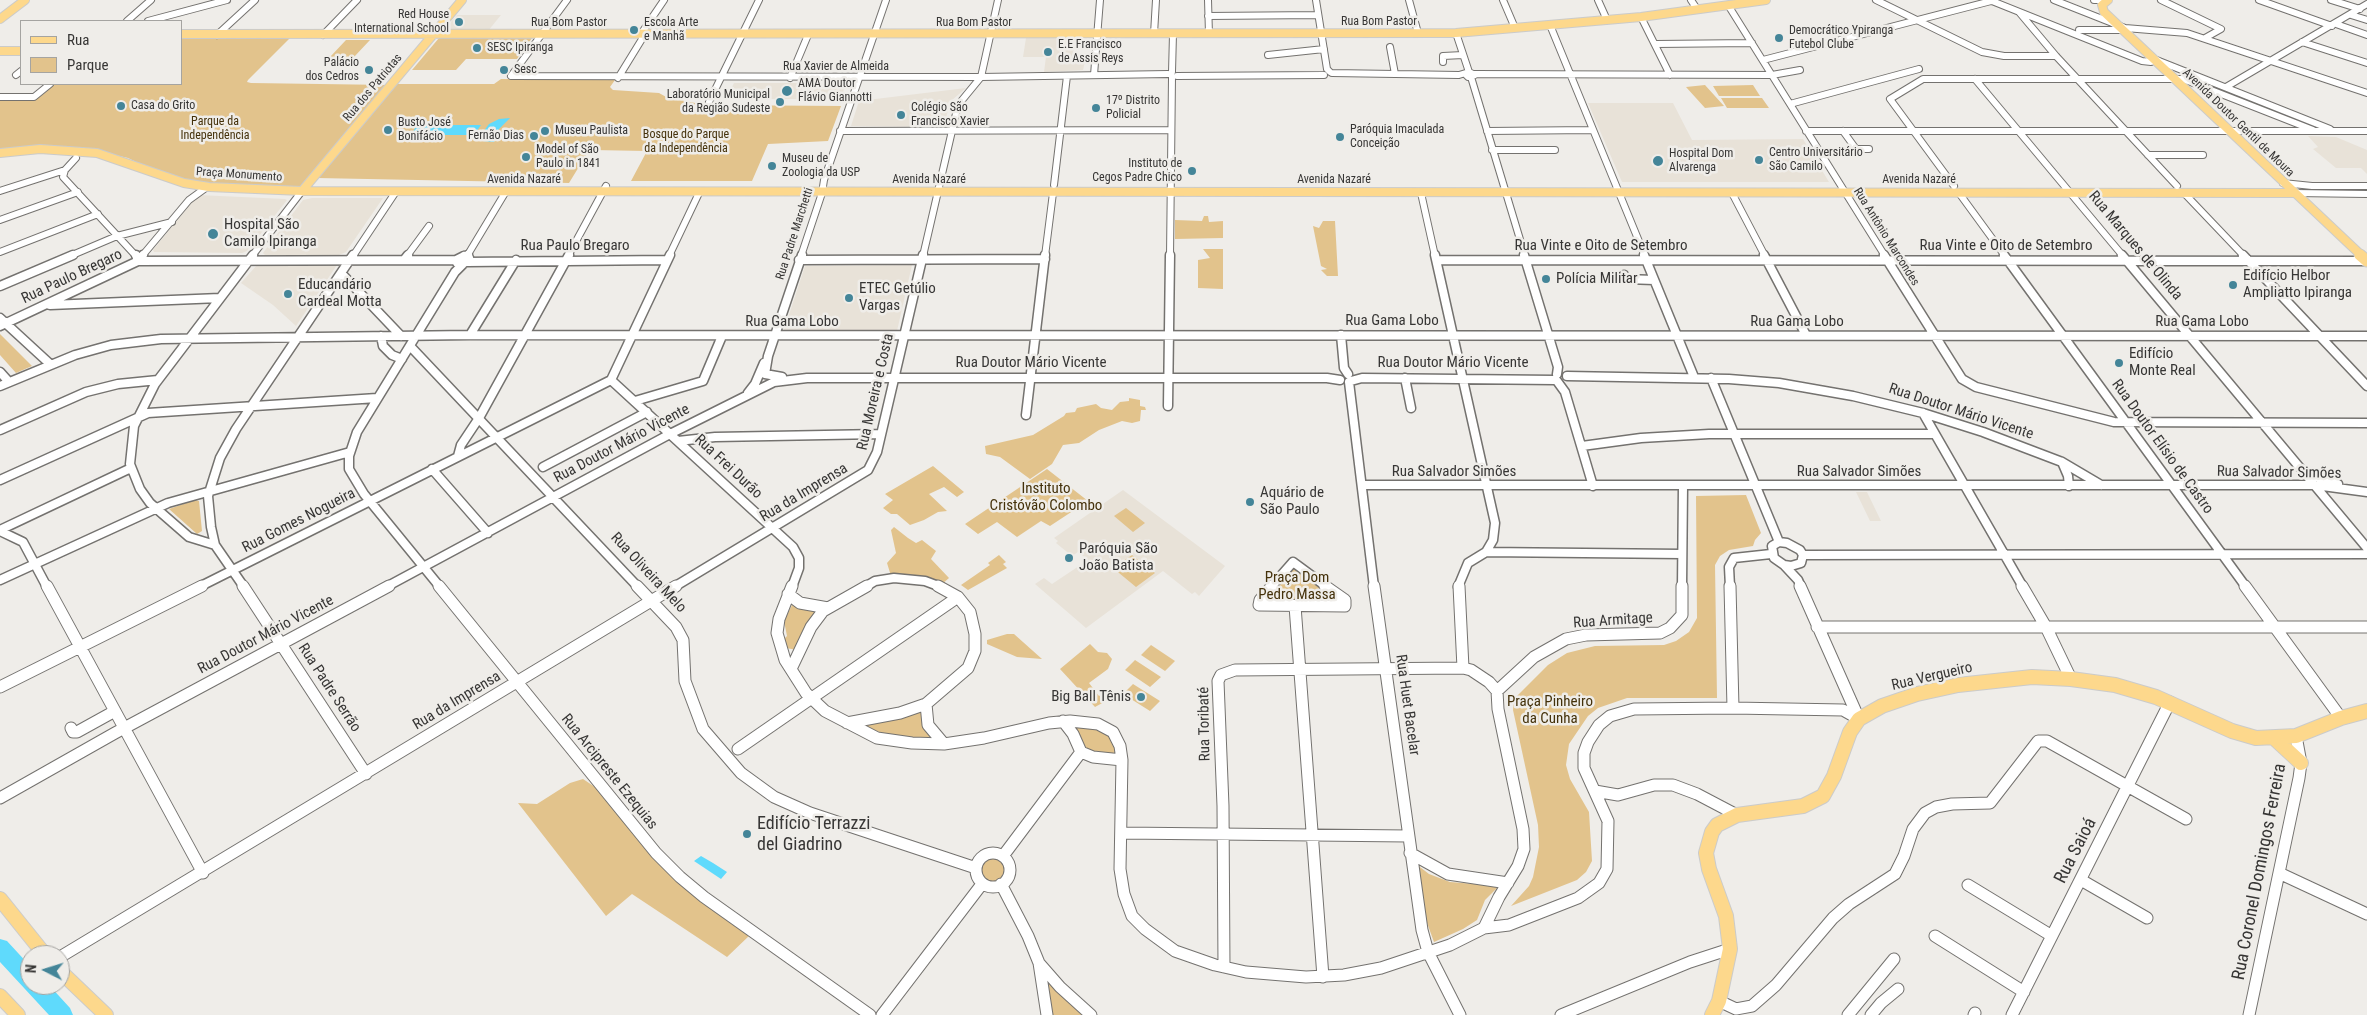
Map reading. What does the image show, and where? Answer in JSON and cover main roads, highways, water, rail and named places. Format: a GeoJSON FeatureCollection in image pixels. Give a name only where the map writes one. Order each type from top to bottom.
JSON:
{"type":"FeatureCollection","features":[{"type":"Feature","properties":{"kind":"main road"},"geometry":{"type":"LineString","coordinates":[[0,19],[25,0]]}},
{"type":"Feature","properties":{"kind":"main road","name":"Rua dos Patriotas"},"geometry":{"type":"LineString","coordinates":[[302,191],[462,0]]}},
{"type":"Feature","properties":{"kind":"main road","name":"Rua Bom Pastor"},"geometry":{"type":"LineString","coordinates":[[182,34],[1456,34],[1641,17],[1766,0]]}},
{"type":"Feature","properties":{"kind":"main road","name":"Avenida Doutor Gentil de Moura"},"geometry":{"type":"LineString","coordinates":[[2107,0],[2102,8],[2229,130],[2284,187]]}},
{"type":"Feature","properties":{"kind":"main road"},"geometry":{"type":"LineString","coordinates":[[0,51],[20,51]]}},
{"type":"Feature","properties":{"kind":"main road","name":"Praça Monumento"},"geometry":{"type":"LineString","coordinates":[[0,152],[40,149],[97,153],[122,160],[163,177],[207,187],[302,191]]}},
{"type":"Feature","properties":{"kind":"main road","name":"Avenida Nazaré"},"geometry":{"type":"LineString","coordinates":[[1957,189],[2066,185],[2284,187]]}},
{"type":"Feature","properties":{"kind":"main road","name":"Avenida Nazaré"},"geometry":{"type":"LineString","coordinates":[[505,193],[519,186],[699,193],[822,189]]}},
{"type":"Feature","properties":{"kind":"main road"},"geometry":{"type":"LineString","coordinates":[[2284,187],[2298,196],[2367,261]]}},
{"type":"Feature","properties":{"kind":"main road","name":"Avenida Nazaré"},"geometry":{"type":"LineString","coordinates":[[302,191],[505,193],[604,189],[1957,189],[2072,193],[2184,193],[2284,187]]}},
{"type":"Feature","properties":{"kind":"main road","name":"Avenida Nazaré"},"geometry":{"type":"LineString","coordinates":[[1170,189],[1421,193],[1503,189]]}},
{"type":"Feature","properties":{"kind":"main road","name":"Avenida Nazaré"},"geometry":{"type":"LineString","coordinates":[[1617,189],[1732,193],[1843,189]]}},
{"type":"Feature","properties":{"kind":"main road","name":"Rua Vergueiro"},"geometry":{"type":"LineString","coordinates":[[1712,1015],[1719,1001],[1730,949],[1726,916],[1709,869],[1706,853],[1708,840],[1712,832],[1717,825],[1737,815],[1803,806],[1823,796],[1834,776],[1846,739],[1859,719],[1882,706],[1917,694],[1958,685],[2010,679],[2071,678],[2115,685],[2170,702],[2232,731],[2256,738],[2296,736],[2341,718],[2367,711]]}},
{"type":"Feature","properties":{"kind":"main road"},"geometry":{"type":"LineString","coordinates":[[2274,738],[2300,763]]}},
{"type":"Feature","properties":{"kind":"main road"},"geometry":{"type":"LineString","coordinates":[[0,899],[37,945]]}},
{"type":"Feature","properties":{"kind":"main road"},"geometry":{"type":"LineString","coordinates":[[70,981],[106,1015]]}},
{"type":"Feature","properties":{"kind":"main road"},"geometry":{"type":"LineString","coordinates":[[0,996],[18,1015]]}},
{"type":"Feature","properties":{"kind":"water"},"geometry":{"type":"Polygon","coordinates":[[[437,118],[444,120],[442,123],[444,125],[481,125],[474,135],[436,135],[422,142],[416,139],[412,134],[415,128],[437,118]]]}},
{"type":"Feature","properties":{"kind":"water"},"geometry":{"type":"Polygon","coordinates":[[[510,118],[499,129],[494,142],[483,141],[484,137],[481,135],[489,124],[499,119],[510,118]]]}},
{"type":"Feature","properties":{"kind":"water"},"geometry":{"type":"Polygon","coordinates":[[[701,856],[727,872],[721,879],[694,861],[701,856]]]}},
{"type":"Feature","properties":{"kind":"waterway"},"geometry":{"type":"LineString","coordinates":[[0,948],[20,969]]}},
{"type":"Feature","properties":{"kind":"waterway"},"geometry":{"type":"LineString","coordinates":[[44,995],[63,1015]]}},
{"type":"Feature","properties":{"kind":"place","name":"Red House International School"},"geometry":{"type":"Point","coordinates":[459,22]}},
{"type":"Feature","properties":{"kind":"place","name":"Escola Arte e Manhã"},"geometry":{"type":"Point","coordinates":[634,30]}},
{"type":"Feature","properties":{"kind":"place","name":"Democrático Ypiranga Futebol Clube"},"geometry":{"type":"Point","coordinates":[1779,38]}},
{"type":"Feature","properties":{"kind":"place","name":"SESC Ipiranga"},"geometry":{"type":"Point","coordinates":[477,48]}},
{"type":"Feature","properties":{"kind":"place","name":"E.E Francisco de Assis Reys"},"geometry":{"type":"Point","coordinates":[1048,52]}},
{"type":"Feature","properties":{"kind":"place","name":"Palácio dos Cedros"},"geometry":{"type":"Point","coordinates":[369,70]}},
{"type":"Feature","properties":{"kind":"place","name":"Sesc"},"geometry":{"type":"Point","coordinates":[504,70]}},
{"type":"Feature","properties":{"kind":"place","name":"AMA Doutor Flávio Giannotti"},"geometry":{"type":"Point","coordinates":[787,91]}},
{"type":"Feature","properties":{"kind":"place","name":"Laboratório Municipal da Região Sudeste"},"geometry":{"type":"Point","coordinates":[780,102]}},
{"type":"Feature","properties":{"kind":"place","name":"Casa do Grito"},"geometry":{"type":"Point","coordinates":[121,106]}},
{"type":"Feature","properties":{"kind":"place","name":"17º Distrito Policial"},"geometry":{"type":"Point","coordinates":[1096,108]}},
{"type":"Feature","properties":{"kind":"place","name":"Colégio São Francisco Xavier"},"geometry":{"type":"Point","coordinates":[901,115]}},
{"type":"Feature","properties":{"kind":"place","name":"Busto José Bonifácio"},"geometry":{"type":"Point","coordinates":[388,130]}},
{"type":"Feature","properties":{"kind":"place","name":"Museu Paulista"},"geometry":{"type":"Point","coordinates":[545,131]}},
{"type":"Feature","properties":{"kind":"place","name":"Fernão Dias"},"geometry":{"type":"Point","coordinates":[534,136]}},
{"type":"Feature","properties":{"kind":"place","name":"Paróquia Imaculada Conceição"},"geometry":{"type":"Point","coordinates":[1340,137]}},
{"type":"Feature","properties":{"kind":"place","name":"Model of São Paulo in 1841"},"geometry":{"type":"Point","coordinates":[526,157]}},
{"type":"Feature","properties":{"kind":"place","name":"Centro Universitário São Camilo"},"geometry":{"type":"Point","coordinates":[1759,160]}},
{"type":"Feature","properties":{"kind":"place","name":"Hospital Dom Alvarenga"},"geometry":{"type":"Point","coordinates":[1658,161]}},
{"type":"Feature","properties":{"kind":"place","name":"Museu de Zoologia da USP"},"geometry":{"type":"Point","coordinates":[772,166]}},
{"type":"Feature","properties":{"kind":"place","name":"Instituto de Cegos Padre Chico"},"geometry":{"type":"Point","coordinates":[1192,171]}},
{"type":"Feature","properties":{"kind":"place","name":"Hospital São Camilo Ipiranga"},"geometry":{"type":"Point","coordinates":[213,234]}},
{"type":"Feature","properties":{"kind":"place","name":"Polícia Militar"},"geometry":{"type":"Point","coordinates":[1546,279]}},
{"type":"Feature","properties":{"kind":"place","name":"Edifício Helbor Ampliatto Ipiranga"},"geometry":{"type":"Point","coordinates":[2233,285]}},
{"type":"Feature","properties":{"kind":"place","name":"Educandário Cardeal Motta"},"geometry":{"type":"Point","coordinates":[288,294]}},
{"type":"Feature","properties":{"kind":"place","name":"ETEC Getúlio Vargas"},"geometry":{"type":"Point","coordinates":[849,298]}},
{"type":"Feature","properties":{"kind":"place","name":"Edifício Monte Real"},"geometry":{"type":"Point","coordinates":[2119,363]}},
{"type":"Feature","properties":{"kind":"place","name":"Aquário de São Paulo"},"geometry":{"type":"Point","coordinates":[1250,502]}},
{"type":"Feature","properties":{"kind":"place","name":"Paróquia São João Batista"},"geometry":{"type":"Point","coordinates":[1069,558]}},
{"type":"Feature","properties":{"kind":"place","name":"Big Ball Tênis"},"geometry":{"type":"Point","coordinates":[1141,697]}},
{"type":"Feature","properties":{"kind":"place","name":"Edifício Terrazzi del Giadrino"},"geometry":{"type":"Point","coordinates":[747,834]}},
{"type":"Feature","properties":{"kind":"park label","name":"Parque da Independência"},"geometry":{"type":"Point","coordinates":[215,129]}},
{"type":"Feature","properties":{"kind":"park label","name":"Bosque do Parque da Independência"},"geometry":{"type":"Point","coordinates":[686,142]}},
{"type":"Feature","properties":{"kind":"park label","name":"Instituto Cristóvão Colombo"},"geometry":{"type":"Point","coordinates":[1046,498]}},
{"type":"Feature","properties":{"kind":"park label","name":"Praça Dom Pedro Massa"},"geometry":{"type":"Point","coordinates":[1297,586]}},
{"type":"Feature","properties":{"kind":"park label","name":"Praça Pinheiro da Cunha"},"geometry":{"type":"Point","coordinates":[1550,710]}}]}
